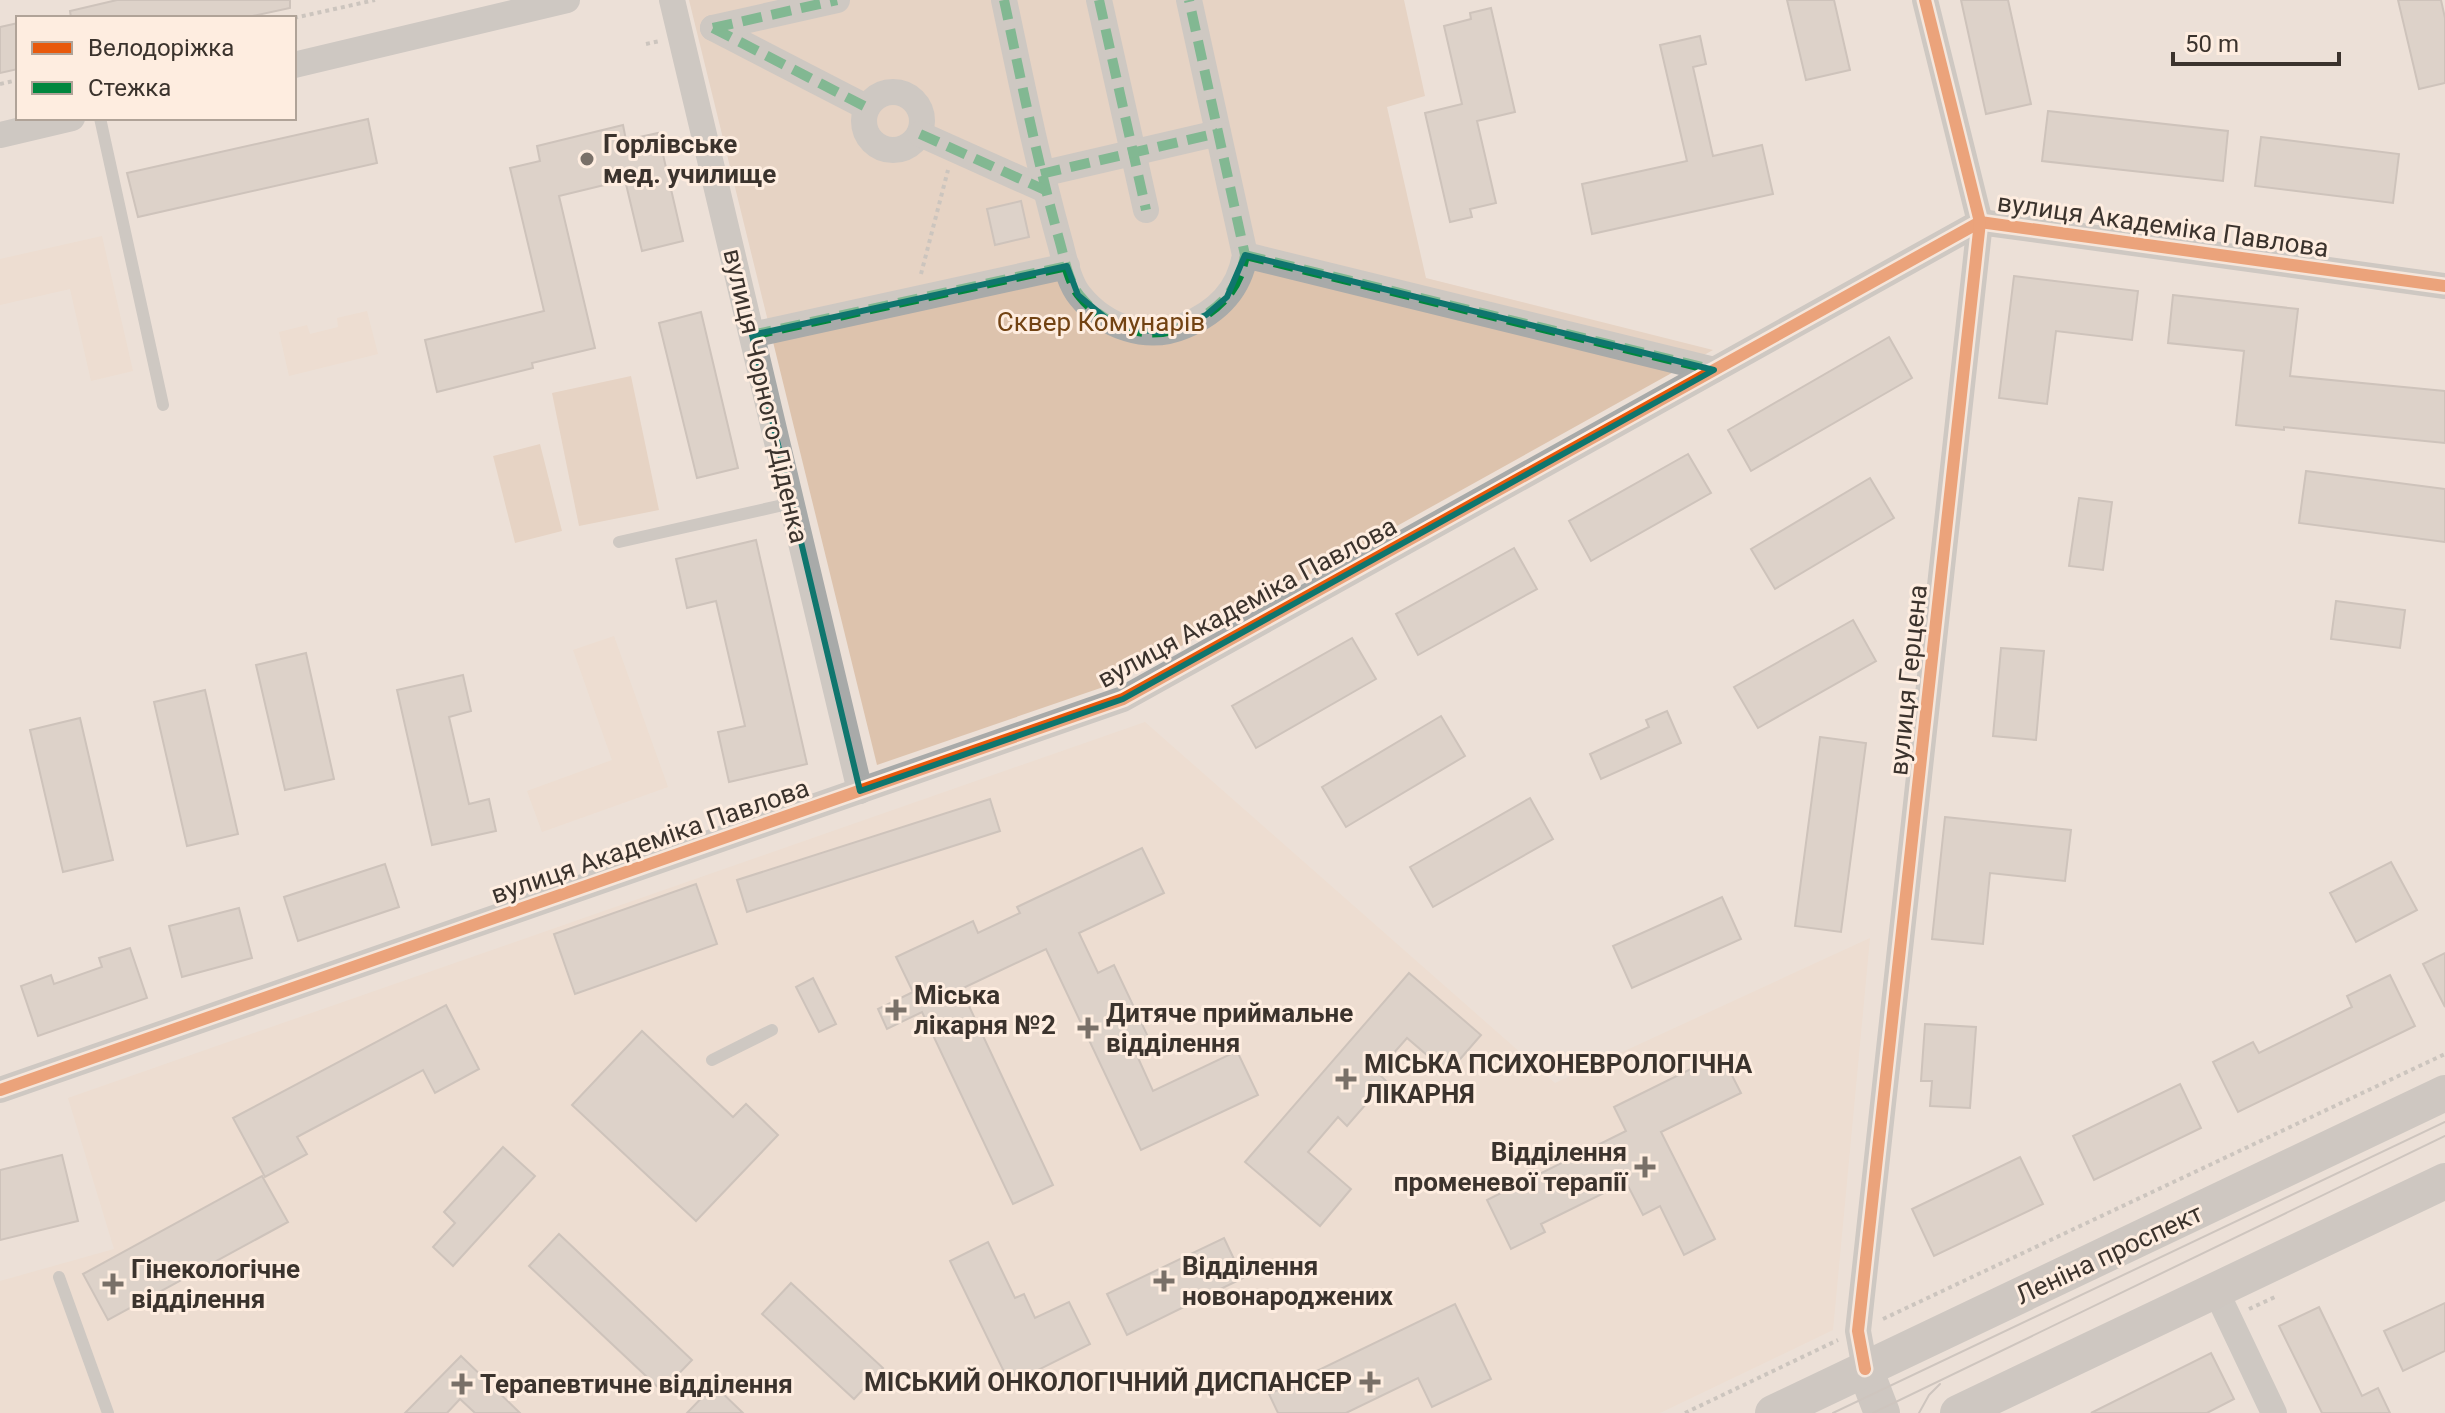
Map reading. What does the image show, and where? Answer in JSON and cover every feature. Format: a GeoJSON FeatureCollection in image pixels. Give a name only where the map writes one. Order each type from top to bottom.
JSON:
{"type":"FeatureCollection","features":[{"type":"Feature","properties":{"kind":"main road","name":"Леніна проспект"},"geometry":{"type":"LineString","coordinates":[[1773,1413],[2445,1093]]}},
{"type":"Feature","properties":{"kind":"main road"},"geometry":{"type":"LineString","coordinates":[[1958,1413],[2445,1181]]}},
{"type":"Feature","properties":{"kind":"main road"},"geometry":{"type":"LineString","coordinates":[[1865,1369],[1882,1413]]}},
{"type":"Feature","properties":{"kind":"street"},"geometry":{"type":"LineString","coordinates":[[296,65],[567,0]]}},
{"type":"Feature","properties":{"kind":"street","name":"вулиця Чорного-Діденка"},"geometry":{"type":"LineString","coordinates":[[672,0],[860,791]]}},
{"type":"Feature","properties":{"kind":"street"},"geometry":{"type":"LineString","coordinates":[[837,0],[713,28],[866,107]]}},
{"type":"Feature","properties":{"kind":"street"},"geometry":{"type":"LineString","coordinates":[[1004,0],[1043,182],[1078,295],[1113,324],[1137,332],[1161,333],[1206,315],[1227,297],[1241,277],[1245,255],[1189,0]]}},
{"type":"Feature","properties":{"kind":"street"},"geometry":{"type":"LineString","coordinates":[[1099,0],[1146,210]]}},
{"type":"Feature","properties":{"kind":"street","name":"вулиця Герцена"},"geometry":{"type":"LineString","coordinates":[[1865,1369],[1858,1331],[1980,222],[1925,0]]}},
{"type":"Feature","properties":{"kind":"street"},"geometry":{"type":"LineString","coordinates":[[889,92],[899,92],[911,98],[921,112],[923,124],[920,134],[905,148],[896,151],[880,148],[871,142],[865,132],[866,107],[877,96],[889,92]]}},
{"type":"Feature","properties":{"kind":"street"},"geometry":{"type":"LineString","coordinates":[[0,135],[64,120]]}},
{"type":"Feature","properties":{"kind":"street"},"geometry":{"type":"LineString","coordinates":[[920,134],[1043,182],[1132,153],[1218,133]]}},
{"type":"Feature","properties":{"kind":"street","name":"вулиця Академіка Павлова"},"geometry":{"type":"LineString","coordinates":[[0,1090],[1123,699],[1980,222],[2445,286]]}},
{"type":"Feature","properties":{"kind":"street"},"geometry":{"type":"LineString","coordinates":[[1245,255],[1714,370]]}},
{"type":"Feature","properties":{"kind":"street"},"geometry":{"type":"LineString","coordinates":[[752,335],[1067,266]]}},
{"type":"Feature","properties":{"kind":"street"},"geometry":{"type":"LineString","coordinates":[[2215,1289],[2274,1413]]}},
{"type":"Feature","properties":{"kind":"lane"},"geometry":{"type":"LineString","coordinates":[[100,120],[163,405]]}},
{"type":"Feature","properties":{"kind":"lane"},"geometry":{"type":"LineString","coordinates":[[619,542],[792,503]]}},
{"type":"Feature","properties":{"kind":"lane"},"geometry":{"type":"LineString","coordinates":[[712,1060],[772,1030]]}},
{"type":"Feature","properties":{"kind":"lane"},"geometry":{"type":"LineString","coordinates":[[59,1277],[108,1413]]}},
{"type":"Feature","properties":{"kind":"path"},"geometry":{"type":"LineString","coordinates":[[296,18],[375,0]]}},
{"type":"Feature","properties":{"kind":"path"},"geometry":{"type":"LineString","coordinates":[[914,299],[953,149]]}},
{"type":"Feature","properties":{"kind":"path"},"geometry":{"type":"LineString","coordinates":[[1685,1413],[2445,1054]]}},
{"type":"Feature","properties":{"kind":"highlighted area"},"geometry":{"type":"Polygon","coordinates":[[[1245,255],[1714,370],[1123,699],[860,791],[752,335],[1067,266],[1078,295],[1113,324],[1161,333],[1206,315],[1227,297],[1245,255]]]}},
{"type":"Feature","properties":{"kind":"shaded area"},"geometry":{"type":"Polygon","coordinates":[[[102,236],[133,371],[91,381],[70,289],[0,305],[0,259],[102,236]]]}},
{"type":"Feature","properties":{"kind":"shaded area"},"geometry":{"type":"Polygon","coordinates":[[[367,311],[378,354],[289,376],[279,332],[307,325],[310,334],[338,327],[337,318],[367,311]]]}},
{"type":"Feature","properties":{"kind":"shaded area"},"geometry":{"type":"Polygon","coordinates":[[[614,636],[668,787],[542,832],[527,791],[612,760],[573,650],[614,636]]]}},
{"type":"Feature","properties":{"kind":"shaded area","name":"Міська лікарня №2"},"geometry":{"type":"Polygon","coordinates":[[[1145,722],[1555,1083],[1870,938],[1833,1330],[1660,1413],[0,1413],[0,1281],[114,1249],[68,1098],[1145,722]]]}},
{"type":"Feature","properties":{"kind":"green space","name":"Сквер Комунарів"},"geometry":{"type":"Polygon","coordinates":[[[689,0],[1404,0],[1425,96],[1387,107],[1426,278],[1713,350],[1115,683],[877,765],[689,0]]]}},
{"type":"Feature","properties":{"kind":"green space"},"geometry":{"type":"Polygon","coordinates":[[[631,376],[659,510],[579,526],[552,393],[631,376]]]}},
{"type":"Feature","properties":{"kind":"green space"},"geometry":{"type":"Polygon","coordinates":[[[540,444],[562,531],[515,543],[493,456],[540,444]]]}},
{"type":"Feature","properties":{"kind":"building"},"geometry":{"type":"Polygon","coordinates":[[[117,0],[290,0],[290,8],[252,16],[71,16],[70,11],[117,0]]]}},
{"type":"Feature","properties":{"kind":"building"},"geometry":{"type":"Polygon","coordinates":[[[1787,0],[1834,0],[1850,70],[1806,80],[1787,0]]]}},
{"type":"Feature","properties":{"kind":"building"},"geometry":{"type":"Polygon","coordinates":[[[1961,0],[2008,0],[2031,104],[1986,114],[1961,0]]]}},
{"type":"Feature","properties":{"kind":"building"},"geometry":{"type":"Polygon","coordinates":[[[2398,0],[2441,0],[2445,18],[2445,83],[2419,89],[2398,0]]]}},
{"type":"Feature","properties":{"kind":"building"},"geometry":{"type":"Polygon","coordinates":[[[1491,8],[1515,112],[1477,121],[1496,203],[1470,209],[1472,217],[1450,222],[1425,113],[1462,104],[1444,26],[1471,19],[1470,13],[1491,8]]]}},
{"type":"Feature","properties":{"kind":"building"},"geometry":{"type":"Polygon","coordinates":[[[16,23],[16,69],[0,73],[0,27],[16,23]]]}},
{"type":"Feature","properties":{"kind":"building"},"geometry":{"type":"Polygon","coordinates":[[[1700,36],[1706,64],[1693,67],[1713,156],[1762,145],[1773,194],[1592,234],[1582,184],[1687,161],[1660,45],[1700,36]]]}},
{"type":"Feature","properties":{"kind":"building"},"geometry":{"type":"Polygon","coordinates":[[[2048,111],[2228,131],[2223,181],[2042,161],[2048,111]]]}},
{"type":"Feature","properties":{"kind":"building"},"geometry":{"type":"Polygon","coordinates":[[[368,119],[377,163],[138,217],[127,173],[368,119]]]}},
{"type":"Feature","properties":{"kind":"building"},"geometry":{"type":"Polygon","coordinates":[[[623,125],[626,140],[658,133],[683,241],[642,251],[625,180],[559,196],[595,348],[532,363],[533,368],[437,392],[425,340],[544,311],[510,168],[540,161],[537,146],[623,125]]]}},
{"type":"Feature","properties":{"kind":"building"},"geometry":{"type":"Polygon","coordinates":[[[2261,137],[2399,154],[2393,203],[2255,186],[2261,137]]]}},
{"type":"Feature","properties":{"kind":"building"},"geometry":{"type":"Polygon","coordinates":[[[1021,201],[1029,237],[995,245],[987,209],[1021,201]]]}},
{"type":"Feature","properties":{"kind":"building"},"geometry":{"type":"Polygon","coordinates":[[[2014,276],[2138,291],[2132,340],[2056,331],[2047,404],[1999,398],[2014,276]]]}},
{"type":"Feature","properties":{"kind":"building"},"geometry":{"type":"Polygon","coordinates":[[[2173,295],[2298,309],[2290,376],[2445,391],[2445,443],[2236,425],[2244,351],[2168,343],[2173,295]]]}},
{"type":"Feature","properties":{"kind":"building"},"geometry":{"type":"Polygon","coordinates":[[[701,312],[738,468],[697,478],[659,323],[701,312]]]}},
{"type":"Feature","properties":{"kind":"building"},"geometry":{"type":"Polygon","coordinates":[[[1889,337],[1912,378],[1751,471],[1728,430],[1889,337]]]}},
{"type":"Feature","properties":{"kind":"building"},"geometry":{"type":"Polygon","coordinates":[[[1688,454],[1711,493],[1591,561],[1569,521],[1688,454]]]}},
{"type":"Feature","properties":{"kind":"building"},"geometry":{"type":"Polygon","coordinates":[[[2306,471],[2445,489],[2445,542],[2299,523],[2306,471]]]}},
{"type":"Feature","properties":{"kind":"building"},"geometry":{"type":"Polygon","coordinates":[[[1870,478],[1894,518],[1775,589],[1751,549],[1870,478]]]}},
{"type":"Feature","properties":{"kind":"building"},"geometry":{"type":"Polygon","coordinates":[[[2079,498],[2112,502],[2103,570],[2069,566],[2079,498]]]}},
{"type":"Feature","properties":{"kind":"building"},"geometry":{"type":"Polygon","coordinates":[[[756,540],[807,764],[729,782],[718,732],[745,726],[716,601],[687,608],[676,559],[756,540]]]}},
{"type":"Feature","properties":{"kind":"building"},"geometry":{"type":"Polygon","coordinates":[[[1514,548],[1537,589],[1418,655],[1396,614],[1514,548]]]}},
{"type":"Feature","properties":{"kind":"building"},"geometry":{"type":"Polygon","coordinates":[[[2336,601],[2405,610],[2400,648],[2331,639],[2336,601]]]}},
{"type":"Feature","properties":{"kind":"building"},"geometry":{"type":"Polygon","coordinates":[[[1853,620],[1876,661],[1758,728],[1734,687],[1853,620]]]}},
{"type":"Feature","properties":{"kind":"building"},"geometry":{"type":"Polygon","coordinates":[[[1352,638],[1376,679],[1256,748],[1232,706],[1352,638]]]}},
{"type":"Feature","properties":{"kind":"building"},"geometry":{"type":"Polygon","coordinates":[[[2001,648],[2044,651],[2036,740],[1993,736],[2001,648]]]}},
{"type":"Feature","properties":{"kind":"building"},"geometry":{"type":"Polygon","coordinates":[[[306,653],[334,779],[285,790],[256,665],[306,653]]]}},
{"type":"Feature","properties":{"kind":"building"},"geometry":{"type":"Polygon","coordinates":[[[463,675],[471,711],[449,717],[469,804],[489,799],[496,831],[432,845],[397,690],[463,675]]]}},
{"type":"Feature","properties":{"kind":"building"},"geometry":{"type":"Polygon","coordinates":[[[205,690],[238,834],[187,846],[154,702],[205,690]]]}},
{"type":"Feature","properties":{"kind":"building"},"geometry":{"type":"Polygon","coordinates":[[[1667,711],[1681,743],[1601,779],[1590,754],[1649,727],[1646,720],[1667,711]]]}},
{"type":"Feature","properties":{"kind":"building"},"geometry":{"type":"Polygon","coordinates":[[[1441,716],[1465,756],[1346,827],[1322,787],[1441,716]]]}},
{"type":"Feature","properties":{"kind":"building"},"geometry":{"type":"Polygon","coordinates":[[[80,718],[113,860],[63,872],[30,730],[80,718]]]}},
{"type":"Feature","properties":{"kind":"building"},"geometry":{"type":"Polygon","coordinates":[[[1820,737],[1866,743],[1841,932],[1795,926],[1820,737]]]}},
{"type":"Feature","properties":{"kind":"building"},"geometry":{"type":"Polygon","coordinates":[[[1530,798],[1553,839],[1433,907],[1410,867],[1530,798]]]}},
{"type":"Feature","properties":{"kind":"building"},"geometry":{"type":"Polygon","coordinates":[[[990,799],[1000,831],[747,912],[737,880],[990,799]]]}},
{"type":"Feature","properties":{"kind":"building"},"geometry":{"type":"Polygon","coordinates":[[[1945,817],[2071,830],[2065,881],[1990,873],[1983,944],[1932,939],[1945,817]]]}},
{"type":"Feature","properties":{"kind":"building"},"geometry":{"type":"Polygon","coordinates":[[[1142,848],[1164,893],[1079,933],[1098,973],[1114,965],[1150,1041],[1134,1049],[1153,1091],[1237,1051],[1258,1095],[1141,1150],[1046,949],[961,989],[1053,1185],[1013,1204],[922,1012],[887,1029],[878,1009],[913,992],[896,957],[973,921],[978,933],[1020,913],[1017,907],[1142,848]]]}},
{"type":"Feature","properties":{"kind":"building"},"geometry":{"type":"Polygon","coordinates":[[[2391,862],[2417,910],[2356,942],[2330,893],[2391,862]]]}},
{"type":"Feature","properties":{"kind":"building"},"geometry":{"type":"Polygon","coordinates":[[[385,864],[399,907],[298,941],[284,897],[385,864]]]}},
{"type":"Feature","properties":{"kind":"building"},"geometry":{"type":"Polygon","coordinates":[[[696,884],[717,944],[575,994],[554,934],[696,884]]]}},
{"type":"Feature","properties":{"kind":"building"},"geometry":{"type":"Polygon","coordinates":[[[1722,897],[1741,939],[1632,988],[1613,946],[1722,897]]]}},
{"type":"Feature","properties":{"kind":"building"},"geometry":{"type":"Polygon","coordinates":[[[239,908],[252,958],[182,977],[169,926],[239,908]]]}},
{"type":"Feature","properties":{"kind":"building"},"geometry":{"type":"Polygon","coordinates":[[[130,948],[147,998],[38,1036],[21,986],[51,975],[54,984],[102,967],[99,958],[130,948]]]}},
{"type":"Feature","properties":{"kind":"building"},"geometry":{"type":"Polygon","coordinates":[[[2445,953],[2445,1007],[2423,964],[2445,953]]]}},
{"type":"Feature","properties":{"kind":"building"},"geometry":{"type":"Polygon","coordinates":[[[1409,973],[1481,1035],[1448,1073],[1407,1038],[1377,1072],[1386,1081],[1347,1126],[1338,1117],[1308,1152],[1351,1189],[1320,1226],[1245,1162],[1409,973]]]}},
{"type":"Feature","properties":{"kind":"building"},"geometry":{"type":"Polygon","coordinates":[[[2390,975],[2415,1026],[2238,1112],[2213,1062],[2253,1042],[2259,1053],[2352,1007],[2347,996],[2390,975]]]}},
{"type":"Feature","properties":{"kind":"building"},"geometry":{"type":"Polygon","coordinates":[[[813,978],[836,1024],[819,1032],[796,987],[813,978]]]}},
{"type":"Feature","properties":{"kind":"building"},"geometry":{"type":"Polygon","coordinates":[[[446,1005],[479,1069],[435,1093],[423,1070],[297,1137],[307,1154],[265,1177],[233,1118],[446,1005]]]}},
{"type":"Feature","properties":{"kind":"building"},"geometry":{"type":"Polygon","coordinates":[[[1925,1024],[1976,1027],[1970,1108],[1930,1106],[1932,1081],[1921,1081],[1925,1024]]]}},
{"type":"Feature","properties":{"kind":"building"},"geometry":{"type":"Polygon","coordinates":[[[642,1031],[733,1117],[746,1104],[778,1135],[696,1221],[572,1105],[642,1031]]]}},
{"type":"Feature","properties":{"kind":"building"},"geometry":{"type":"Polygon","coordinates":[[[1721,1054],[1741,1093],[1661,1132],[1715,1239],[1684,1255],[1660,1206],[1643,1215],[1626,1182],[1541,1224],[1545,1232],[1511,1249],[1487,1200],[1626,1131],[1614,1107],[1721,1054]]]}},
{"type":"Feature","properties":{"kind":"building"},"geometry":{"type":"Polygon","coordinates":[[[2180,1084],[2201,1128],[2094,1180],[2073,1136],[2180,1084]]]}},
{"type":"Feature","properties":{"kind":"building"},"geometry":{"type":"Polygon","coordinates":[[[503,1147],[535,1176],[453,1266],[433,1247],[455,1223],[444,1212],[503,1147]]]}},
{"type":"Feature","properties":{"kind":"building"},"geometry":{"type":"Polygon","coordinates":[[[62,1155],[78,1221],[0,1240],[0,1170],[62,1155]]]}},
{"type":"Feature","properties":{"kind":"building"},"geometry":{"type":"Polygon","coordinates":[[[2020,1157],[2043,1204],[1934,1256],[1912,1209],[2020,1157]]]}},
{"type":"Feature","properties":{"kind":"building"},"geometry":{"type":"Polygon","coordinates":[[[262,1176],[288,1222],[108,1320],[83,1274],[262,1176]]]}},
{"type":"Feature","properties":{"kind":"building"},"geometry":{"type":"Polygon","coordinates":[[[559,1234],[692,1360],[662,1391],[529,1266],[559,1234]]]}},
{"type":"Feature","properties":{"kind":"building"},"geometry":{"type":"Polygon","coordinates":[[[1224,1238],[1243,1278],[1127,1335],[1107,1294],[1224,1238]]]}},
{"type":"Feature","properties":{"kind":"building"},"geometry":{"type":"Polygon","coordinates":[[[988,1242],[1015,1298],[1024,1294],[1035,1318],[1069,1302],[1090,1344],[1010,1384],[950,1261],[988,1242]]]}},
{"type":"Feature","properties":{"kind":"building"},"geometry":{"type":"Polygon","coordinates":[[[791,1283],[883,1368],[854,1399],[762,1314],[791,1283]]]}},
{"type":"Feature","properties":{"kind":"building"},"geometry":{"type":"Polygon","coordinates":[[[2445,1303],[2445,1351],[2403,1371],[2384,1331],[2445,1303]]]}},
{"type":"Feature","properties":{"kind":"building"},"geometry":{"type":"Polygon","coordinates":[[[1455,1304],[1491,1379],[1432,1407],[1418,1378],[1346,1413],[1278,1413],[1269,1394],[1455,1304]]]}},
{"type":"Feature","properties":{"kind":"building"},"geometry":{"type":"Polygon","coordinates":[[[2319,1307],[2362,1396],[2378,1388],[2390,1413],[2322,1413],[2279,1326],[2319,1307]]]}},
{"type":"Feature","properties":{"kind":"building"},"geometry":{"type":"Polygon","coordinates":[[[2211,1353],[2234,1399],[2207,1413],[2091,1413],[2211,1353]]]}},
{"type":"Feature","properties":{"kind":"building"},"geometry":{"type":"Polygon","coordinates":[[[461,1356],[520,1413],[475,1413],[460,1399],[447,1413],[405,1413],[461,1356]]]}},
{"type":"Feature","properties":{"kind":"building"},"geometry":{"type":"Polygon","coordinates":[[[714,1385],[743,1413],[687,1413],[714,1385]]]}},
{"type":"Feature","properties":{"kind":"tram line"},"geometry":{"type":"LineString","coordinates":[[1833,1413],[2445,1122]]}},
{"type":"Feature","properties":{"kind":"tram line"},"geometry":{"type":"LineString","coordinates":[[1873,1413],[2445,1136]]}},
{"type":"Feature","properties":{"kind":"tram line"},"geometry":{"type":"LineString","coordinates":[[1919,1413],[1929,1395],[1940,1384]]}},
{"type":"Feature","properties":{"kind":"marked path"},"geometry":{"type":"LineString","coordinates":[[713,28],[837,0]]}},
{"type":"Feature","properties":{"kind":"marked path"},"geometry":{"type":"LineString","coordinates":[[1004,0],[1044,180],[1072,284],[1090,307],[1102,316],[1141,332],[1170,331],[1207,314],[1232,290],[1245,255],[1189,0]]}},
{"type":"Feature","properties":{"kind":"marked path"},"geometry":{"type":"LineString","coordinates":[[1099,0],[1146,210]]}},
{"type":"Feature","properties":{"kind":"marked path"},"geometry":{"type":"LineString","coordinates":[[713,28],[866,107]]}},
{"type":"Feature","properties":{"kind":"marked path"},"geometry":{"type":"LineString","coordinates":[[1041,174],[1218,133]]}},
{"type":"Feature","properties":{"kind":"marked path"},"geometry":{"type":"LineString","coordinates":[[920,134],[1045,190]]}},
{"type":"Feature","properties":{"kind":"marked path"},"geometry":{"type":"LineString","coordinates":[[1245,255],[1714,370]]}},
{"type":"Feature","properties":{"kind":"marked path"},"geometry":{"type":"LineString","coordinates":[[752,335],[1067,266]]}},
{"type":"Feature","properties":{"kind":"cycle path"},"geometry":{"type":"LineString","coordinates":[[1865,1369],[1858,1331],[1980,222],[1925,0]]}},
{"type":"Feature","properties":{"kind":"cycle path"},"geometry":{"type":"LineString","coordinates":[[0,1090],[1123,699],[1980,222],[2445,286]]}},
{"type":"Feature","properties":{"kind":"place","name":"Горлівське мед. училище"},"geometry":{"type":"Point","coordinates":[587,159]}},
{"type":"Feature","properties":{"kind":"place","name":"Міська лікарня №2"},"geometry":{"type":"Point","coordinates":[896,1010]}},
{"type":"Feature","properties":{"kind":"place","name":"Дитяче приймальне відділення"},"geometry":{"type":"Point","coordinates":[1088,1028]}},
{"type":"Feature","properties":{"kind":"place","name":"МІСЬКА ПСИХОНЕВРОЛОГІЧНА ЛІКАРНЯ"},"geometry":{"type":"Point","coordinates":[1346,1079]}},
{"type":"Feature","properties":{"kind":"place","name":"Відділення променевої терапії"},"geometry":{"type":"Point","coordinates":[1645,1167]}},
{"type":"Feature","properties":{"kind":"place","name":"Відділення новонароджених"},"geometry":{"type":"Point","coordinates":[1164,1281]}},
{"type":"Feature","properties":{"kind":"place","name":"Гінекологічне відділення"},"geometry":{"type":"Point","coordinates":[113,1284]}},
{"type":"Feature","properties":{"kind":"place","name":"МІСЬКИЙ ОНКОЛОГІЧНИЙ ДИСПАНСЕР"},"geometry":{"type":"Point","coordinates":[1370,1382]}},
{"type":"Feature","properties":{"kind":"place","name":"Терапевтичне відділення"},"geometry":{"type":"Point","coordinates":[462,1384]}}]}
